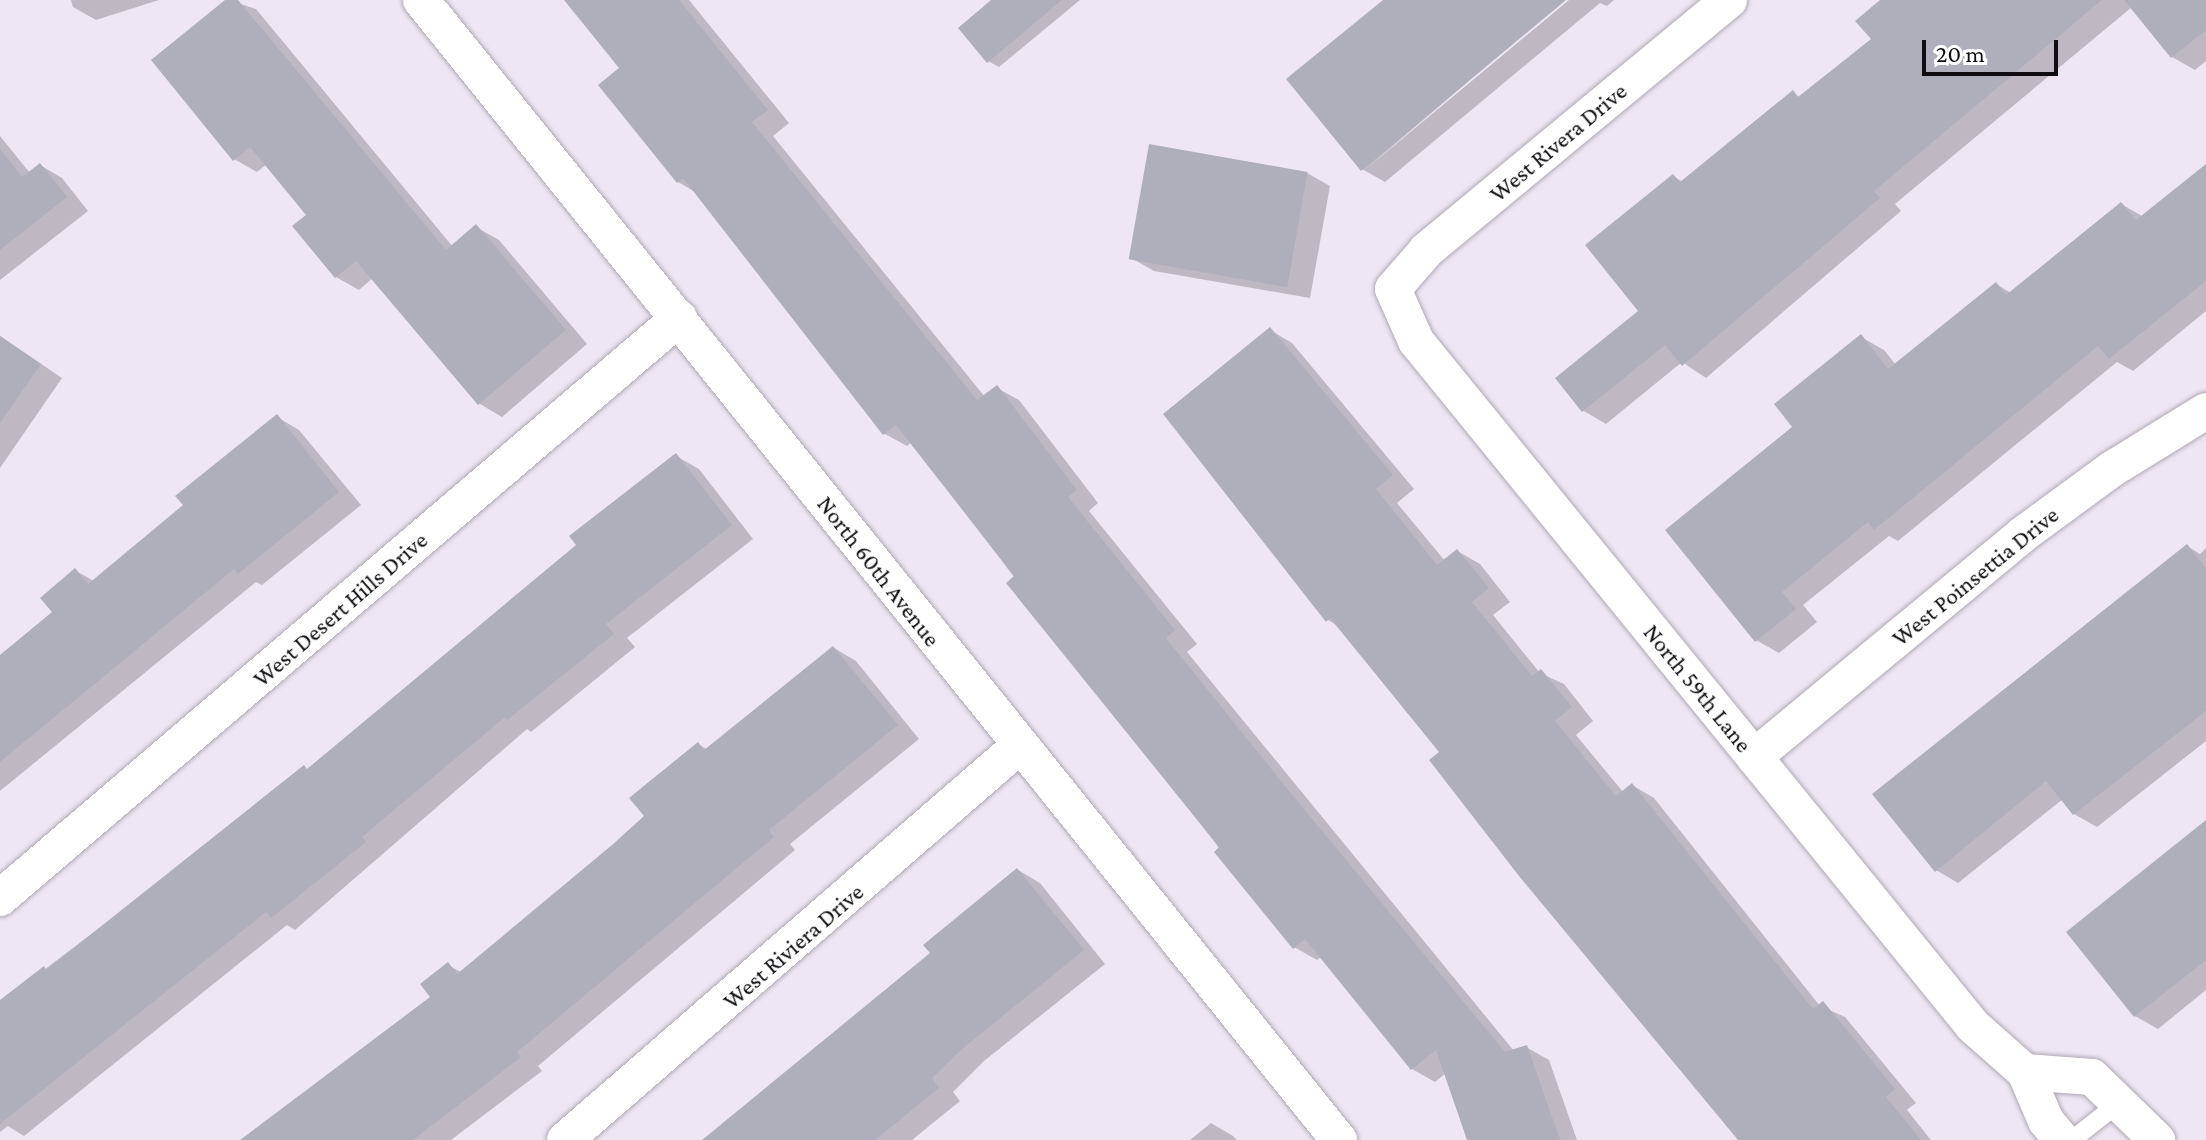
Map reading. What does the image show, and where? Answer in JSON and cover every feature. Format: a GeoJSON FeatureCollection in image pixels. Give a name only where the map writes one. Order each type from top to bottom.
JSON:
{"type":"FeatureCollection","features":[{"type":"Feature","properties":{"kind":"street","name":"North 60th Avenue"},"geometry":{"type":"LineString","coordinates":[[421,0],[679,318],[1018,747],[1339,1140]]}},
{"type":"Feature","properties":{"kind":"street","name":"West Rivera Drive"},"geometry":{"type":"LineString","coordinates":[[1393,289],[1426,251],[1729,0]]}},
{"type":"Feature","properties":{"kind":"street","name":"North 59th Lane"},"geometry":{"type":"LineString","coordinates":[[1393,289],[1416,341],[1973,1026],[2025,1072],[2046,1121],[2062,1140]]}},
{"type":"Feature","properties":{"kind":"street","name":"West Desert Hills Drive"},"geometry":{"type":"LineString","coordinates":[[0,898],[679,318]]}},
{"type":"Feature","properties":{"kind":"street","name":"West Poinsettia Drive"},"geometry":{"type":"LineString","coordinates":[[1754,757],[2022,535],[2112,469],[2206,411]]}},
{"type":"Feature","properties":{"kind":"street","name":"West Riviera Drive"},"geometry":{"type":"LineString","coordinates":[[565,1140],[1018,747]]}},
{"type":"Feature","properties":{"kind":"street"},"geometry":{"type":"LineString","coordinates":[[2025,1072],[2092,1077],[2157,1140]]}},
{"type":"Feature","properties":{"kind":"lane"},"geometry":{"type":"LineString","coordinates":[[2072,1140],[2120,1102]]}},
{"type":"Feature","properties":{"kind":"building"},"geometry":{"type":"Polygon","coordinates":[[[225,0],[238,0],[446,250],[476,224],[566,330],[478,405],[356,261],[335,278],[292,226],[306,215],[250,147],[233,161],[151,60],[225,0]]]}},
{"type":"Feature","properties":{"kind":"building"},"geometry":{"type":"Polygon","coordinates":[[[564,0],[679,0],[768,110],[752,122],[977,400],[997,385],[1077,490],[1068,497],[1175,630],[1166,638],[1289,791],[1505,1052],[1527,1045],[1560,1140],[1467,1140],[1436,1050],[1411,1070],[1305,939],[1293,949],[1214,852],[1219,847],[1006,583],[1014,576],[896,425],[883,435],[683,178],[677,183],[598,85],[619,68],[564,0]]]}},
{"type":"Feature","properties":{"kind":"building"},"geometry":{"type":"Polygon","coordinates":[[[991,0],[1062,0],[987,63],[958,28],[991,0]]]}},
{"type":"Feature","properties":{"kind":"building"},"geometry":{"type":"Polygon","coordinates":[[[1383,0],[1566,0],[1361,171],[1286,79],[1383,0]]]}},
{"type":"Feature","properties":{"kind":"building"},"geometry":{"type":"Polygon","coordinates":[[[1880,0],[2102,0],[1874,191],[1880,198],[1682,366],[1665,345],[1582,412],[1555,378],[1638,311],[1585,245],[1673,174],[1680,182],[1793,90],[1798,97],[1871,39],[1855,21],[1880,0]]]}},
{"type":"Feature","properties":{"kind":"building"},"geometry":{"type":"Polygon","coordinates":[[[2124,0],[2206,0],[2206,30],[2171,58],[2124,0]]]}},
{"type":"Feature","properties":{"kind":"building"},"geometry":{"type":"Polygon","coordinates":[[[1149,144],[1308,172],[1287,287],[1129,259],[1149,144]]]}},
{"type":"Feature","properties":{"kind":"building"},"geometry":{"type":"Polygon","coordinates":[[[0,149],[22,177],[40,163],[67,197],[0,250],[0,149]]]}},
{"type":"Feature","properties":{"kind":"building"},"geometry":{"type":"Polygon","coordinates":[[[2206,164],[2206,281],[2109,359],[2098,346],[1874,530],[1868,522],[1782,592],[1796,609],[1755,642],[1665,530],[1792,427],[1774,404],[1861,334],[1888,369],[1996,282],[2006,295],[2121,202],[2136,220],[2206,164]]]}},
{"type":"Feature","properties":{"kind":"building"},"geometry":{"type":"Polygon","coordinates":[[[1270,327],[1393,475],[1376,489],[1437,565],[1457,549],[1489,588],[1472,602],[1532,676],[1541,669],[1572,707],[1555,721],[1616,796],[1632,783],[1813,1009],[1823,1001],[1895,1089],[1886,1097],[1921,1140],[1738,1140],[1519,876],[1429,760],[1439,752],[1330,618],[1326,622],[1163,414],[1270,327]]]}},
{"type":"Feature","properties":{"kind":"building"},"geometry":{"type":"Polygon","coordinates":[[[0,336],[41,364],[0,423],[0,336]]]}},
{"type":"Feature","properties":{"kind":"building"},"geometry":{"type":"Polygon","coordinates":[[[277,414],[339,492],[238,574],[234,569],[0,762],[0,655],[52,612],[40,598],[75,568],[88,584],[183,505],[175,496],[277,414]]]}},
{"type":"Feature","properties":{"kind":"building"},"geometry":{"type":"Polygon","coordinates":[[[676,453],[732,525],[606,624],[614,634],[507,720],[505,717],[362,837],[366,842],[271,918],[266,912],[0,1124],[0,1000],[44,966],[46,970],[304,765],[307,769],[576,545],[569,536],[676,453]]]}},
{"type":"Feature","properties":{"kind":"building"},"geometry":{"type":"Polygon","coordinates":[[[2187,544],[2206,568],[2206,711],[2073,815],[2046,781],[1935,872],[1872,794],[2187,544]]]}},
{"type":"Feature","properties":{"kind":"building"},"geometry":{"type":"Polygon","coordinates":[[[833,646],[898,725],[769,830],[774,837],[517,1052],[521,1057],[413,1140],[240,1140],[430,997],[420,984],[448,962],[457,974],[612,845],[644,816],[629,798],[698,742],[704,750],[833,646]]]}},
{"type":"Feature","properties":{"kind":"building"},"geometry":{"type":"Polygon","coordinates":[[[2206,820],[2206,960],[2134,1017],[2066,932],[2206,820]]]}},
{"type":"Feature","properties":{"kind":"building"},"geometry":{"type":"Polygon","coordinates":[[[1017,868],[1084,950],[962,1049],[932,1078],[939,1088],[875,1140],[702,1140],[930,953],[923,945],[1017,868]]]}}]}
